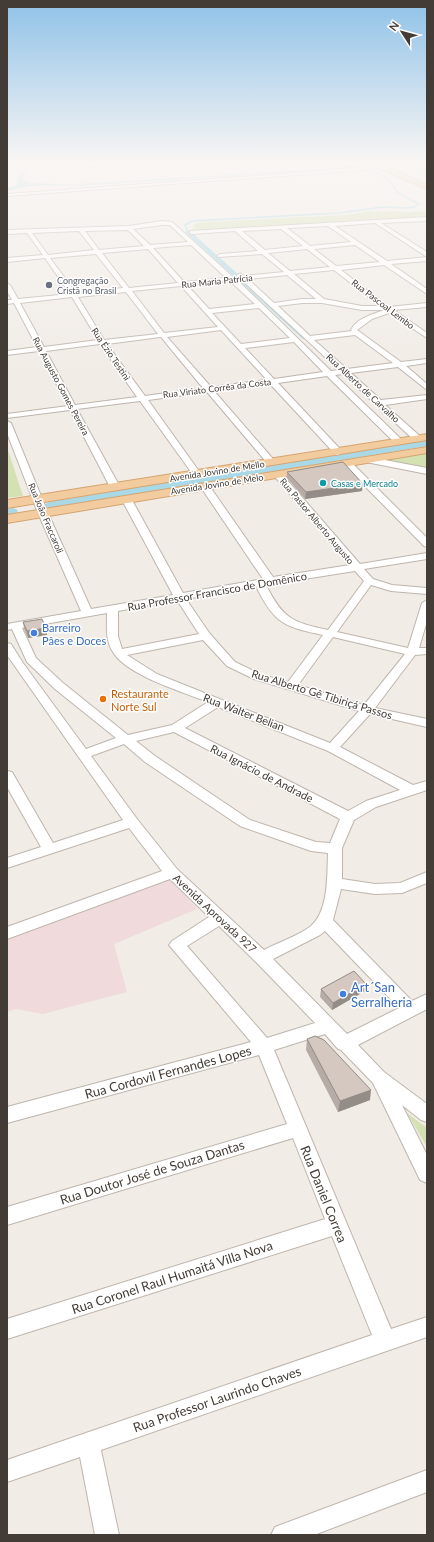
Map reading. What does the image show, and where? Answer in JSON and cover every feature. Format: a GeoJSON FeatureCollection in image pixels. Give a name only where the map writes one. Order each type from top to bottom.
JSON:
{"type":"FeatureCollection","features":[{"type":"Feature","properties":{"kind":"main road","name":"Avenida Jovino de Mello"},"geometry":{"type":"LineString","coordinates":[[7,504],[422,438]]}},
{"type":"Feature","properties":{"kind":"main road","name":"Avenida Jovino de Melo"},"geometry":{"type":"LineString","coordinates":[[7,519],[427,450]]}},
{"type":"Feature","properties":{"kind":"street"},"geometry":{"type":"LineString","coordinates":[[7,232],[29,232]]}},
{"type":"Feature","properties":{"kind":"street","name":"Rua Ézio Testini"},"geometry":{"type":"LineString","coordinates":[[29,232],[74,295],[102,342],[197,474]]}},
{"type":"Feature","properties":{"kind":"street"},"geometry":{"type":"LineString","coordinates":[[83,232],[163,336],[271,462]]}},
{"type":"Feature","properties":{"kind":"street"},"geometry":{"type":"LineString","coordinates":[[133,232],[150,248],[182,285],[224,328],[338,452]]}},
{"type":"Feature","properties":{"kind":"street"},"geometry":{"type":"LineString","coordinates":[[180,232],[193,244],[238,279]]}},
{"type":"Feature","properties":{"kind":"street"},"geometry":{"type":"LineString","coordinates":[[193,232],[198,236]]}},
{"type":"Feature","properties":{"kind":"street"},"geometry":{"type":"LineString","coordinates":[[238,232],[322,301]]}},
{"type":"Feature","properties":{"kind":"street","name":"Rua Pascoal Lembo"},"geometry":{"type":"LineString","coordinates":[[288,232],[388,310],[427,336]]}},
{"type":"Feature","properties":{"kind":"street"},"geometry":{"type":"LineString","coordinates":[[340,232],[427,292]]}},
{"type":"Feature","properties":{"kind":"street"},"geometry":{"type":"LineString","coordinates":[[391,232],[427,255]]}},
{"type":"Feature","properties":{"kind":"street"},"geometry":{"type":"LineString","coordinates":[[214,251],[222,258],[263,252],[355,243]]}},
{"type":"Feature","properties":{"kind":"street"},"geometry":{"type":"LineString","coordinates":[[7,260],[193,244]]}},
{"type":"Feature","properties":{"kind":"street","name":"Rua Maria Patrícia"},"geometry":{"type":"LineString","coordinates":[[7,302],[427,259]]}},
{"type":"Feature","properties":{"kind":"street"},"geometry":{"type":"LineString","coordinates":[[234,270],[238,279]]}},
{"type":"Feature","properties":{"kind":"street","name":"Rua Alberto de Carvalho"},"geometry":{"type":"LineString","coordinates":[[238,279],[272,305],[379,403],[422,438]]}},
{"type":"Feature","properties":{"kind":"street","name":"Rua Alberto de Carvalho"},"geometry":{"type":"LineString","coordinates":[[238,279],[259,306],[279,323],[399,442]]}},
{"type":"Feature","properties":{"kind":"street","name":"Rua Augusto Gomes Pereira"},"geometry":{"type":"LineString","coordinates":[[7,285],[115,487]]}},
{"type":"Feature","properties":{"kind":"street"},"geometry":{"type":"LineString","coordinates":[[272,305],[302,301],[322,301],[362,308],[388,310],[427,305]]}},
{"type":"Feature","properties":{"kind":"street"},"geometry":{"type":"LineString","coordinates":[[208,311],[259,306]]}},
{"type":"Feature","properties":{"kind":"street"},"geometry":{"type":"LineString","coordinates":[[356,333],[354,330],[356,326],[372,316],[388,310]]}},
{"type":"Feature","properties":{"kind":"street"},"geometry":{"type":"LineString","coordinates":[[7,352],[163,336],[224,328]]}},
{"type":"Feature","properties":{"kind":"street"},"geometry":{"type":"LineString","coordinates":[[309,338],[356,333],[400,365],[427,388]]}},
{"type":"Feature","properties":{"kind":"street"},"geometry":{"type":"LineString","coordinates":[[240,346],[295,340]]}},
{"type":"Feature","properties":{"kind":"street","name":"Rua Viriato Corrêa da Costa"},"geometry":{"type":"LineString","coordinates":[[7,416],[427,361]]}},
{"type":"Feature","properties":{"kind":"street"},"geometry":{"type":"LineString","coordinates":[[379,403],[427,397]]}},
{"type":"Feature","properties":{"kind":"street","name":"Rua João Fraccaroli"},"geometry":{"type":"LineString","coordinates":[[7,422],[38,500],[87,613]]}},
{"type":"Feature","properties":{"kind":"street"},"geometry":{"type":"LineString","coordinates":[[369,460],[427,471]]}},
{"type":"Feature","properties":{"kind":"street"},"geometry":{"type":"LineString","coordinates":[[347,463],[427,544]]}},
{"type":"Feature","properties":{"kind":"street","name":"Rua Pastor Alberto Augusto"},"geometry":{"type":"LineString","coordinates":[[278,474],[369,581]]}},
{"type":"Feature","properties":{"kind":"street"},"geometry":{"type":"LineString","coordinates":[[205,486],[265,582],[273,608],[282,618],[297,626],[330,634],[412,652],[427,651]]}},
{"type":"Feature","properties":{"kind":"street"},"geometry":{"type":"LineString","coordinates":[[127,500],[180,597]]}},
{"type":"Feature","properties":{"kind":"street","name":"Rua Professor Francisco de Domênico"},"geometry":{"type":"LineString","coordinates":[[12,626],[265,582],[427,556]]}},
{"type":"Feature","properties":{"kind":"street"},"geometry":{"type":"LineString","coordinates":[[291,687],[369,581],[391,588],[427,591]]}},
{"type":"Feature","properties":{"kind":"street","name":"Rua Alberto Gê Tibiriçá Passos"},"geometry":{"type":"LineString","coordinates":[[180,597],[206,636],[231,664],[258,677],[367,710],[427,724]]}},
{"type":"Feature","properties":{"kind":"street"},"geometry":{"type":"LineString","coordinates":[[332,748],[367,710],[412,652],[427,603]]}},
{"type":"Feature","properties":{"kind":"street"},"geometry":{"type":"LineString","coordinates":[[113,609],[112,627],[114,646],[119,653],[206,636]]}},
{"type":"Feature","properties":{"kind":"street"},"geometry":{"type":"LineString","coordinates":[[12,626],[31,660],[59,686],[150,759],[245,823],[316,847],[335,848]]}},
{"type":"Feature","properties":{"kind":"street","name":"Avenida Aprovada 927"},"geometry":{"type":"LineString","coordinates":[[7,646],[12,665],[85,754],[132,822],[172,873],[262,958],[329,1026],[344,1044],[378,1077],[427,1114]]}},
{"type":"Feature","properties":{"kind":"street","name":"Rua Walter Belian"},"geometry":{"type":"LineString","coordinates":[[119,653],[121,657],[153,676],[332,748],[410,790]]}},
{"type":"Feature","properties":{"kind":"street"},"geometry":{"type":"LineString","coordinates":[[12,665],[31,660]]}},
{"type":"Feature","properties":{"kind":"street"},"geometry":{"type":"LineString","coordinates":[[85,754],[126,740],[176,728],[217,702]]}},
{"type":"Feature","properties":{"kind":"street"},"geometry":{"type":"LineString","coordinates":[[85,754],[105,737],[103,721]]}},
{"type":"Feature","properties":{"kind":"street","name":"Rua Ignácio de Andrade"},"geometry":{"type":"LineString","coordinates":[[176,728],[348,817]]}},
{"type":"Feature","properties":{"kind":"street"},"geometry":{"type":"LineString","coordinates":[[7,775],[49,849]]}},
{"type":"Feature","properties":{"kind":"street"},"geometry":{"type":"LineString","coordinates":[[262,958],[315,931],[325,921],[334,891],[335,848],[348,817],[371,804],[427,785]]}},
{"type":"Feature","properties":{"kind":"street"},"geometry":{"type":"LineString","coordinates":[[7,864],[132,822]]}},
{"type":"Feature","properties":{"kind":"street"},"geometry":{"type":"LineString","coordinates":[[7,933],[172,873]]}},
{"type":"Feature","properties":{"kind":"street"},"geometry":{"type":"LineString","coordinates":[[335,883],[375,889],[402,888],[424,882]]}},
{"type":"Feature","properties":{"kind":"street","name":"Rua Daniel Correa"},"geometry":{"type":"LineString","coordinates":[[220,918],[177,945],[264,1046],[336,1225],[385,1341]]}},
{"type":"Feature","properties":{"kind":"street"},"geometry":{"type":"LineString","coordinates":[[325,921],[410,1009]]}},
{"type":"Feature","properties":{"kind":"street"},"geometry":{"type":"LineString","coordinates":[[344,1044],[410,1009],[427,1002]]}},
{"type":"Feature","properties":{"kind":"street","name":"Rua Cordovil Fernandes Lopes"},"geometry":{"type":"LineString","coordinates":[[7,1114],[264,1046],[329,1026]]}},
{"type":"Feature","properties":{"kind":"street"},"geometry":{"type":"LineString","coordinates":[[378,1077],[427,1174]]}},
{"type":"Feature","properties":{"kind":"street","name":"Rua Doutor José de Souza Dantas"},"geometry":{"type":"LineString","coordinates":[[7,1216],[297,1129]]}},
{"type":"Feature","properties":{"kind":"street","name":"Rua Coronel Raul Humaitá Villa Nova"},"geometry":{"type":"LineString","coordinates":[[7,1329],[336,1225]]}},
{"type":"Feature","properties":{"kind":"street","name":"Rua Professor Laurindo Chaves"},"geometry":{"type":"LineString","coordinates":[[7,1471],[427,1327]]}},
{"type":"Feature","properties":{"kind":"street"},"geometry":{"type":"LineString","coordinates":[[88,1443],[108,1535]]}},
{"type":"Feature","properties":{"kind":"street"},"geometry":{"type":"LineString","coordinates":[[283,1535],[427,1481]]}},
{"type":"Feature","properties":{"kind":"shaded area"},"geometry":{"type":"Polygon","coordinates":[[[171,879],[197,909],[114,944],[127,992],[43,1014],[16,1009],[7,1012],[7,940],[171,879]]]}},
{"type":"Feature","properties":{"kind":"green space"},"geometry":{"type":"Polygon","coordinates":[[[7,447],[23,496],[7,498],[7,447]]]}},
{"type":"Feature","properties":{"kind":"green space"},"geometry":{"type":"Polygon","coordinates":[[[427,452],[427,468],[377,460],[427,452]]]}},
{"type":"Feature","properties":{"kind":"green space"},"geometry":{"type":"Polygon","coordinates":[[[407,1113],[427,1128],[427,1147],[407,1113]]]}},
{"type":"Feature","properties":{"kind":"building","name":"Casas e Mercado"},"geometry":{"type":"Polygon","coordinates":[[[343,462],[363,484],[306,492],[287,472],[343,462]]]}},
{"type":"Feature","properties":{"kind":"building"},"geometry":{"type":"Polygon","coordinates":[[[42,619],[46,628],[27,631],[23,622],[42,619]]]}},
{"type":"Feature","properties":{"kind":"building"},"geometry":{"type":"Polygon","coordinates":[[[354,971],[366,984],[333,1003],[321,989],[354,971]]]}},
{"type":"Feature","properties":{"kind":"building"},"geometry":{"type":"Polygon","coordinates":[[[315,1036],[324,1040],[371,1090],[340,1101],[307,1039],[315,1036]]]}},
{"type":"Feature","properties":{"kind":"waterway"},"geometry":{"type":"LineString","coordinates":[[188,232],[238,277]]}},
{"type":"Feature","properties":{"kind":"waterway"},"geometry":{"type":"LineString","coordinates":[[241,280],[305,338]]}},
{"type":"Feature","properties":{"kind":"waterway"},"geometry":{"type":"LineString","coordinates":[[49,505],[427,443]]}},
{"type":"Feature","properties":{"kind":"waterway"},"geometry":{"type":"LineString","coordinates":[[7,512],[13,511]]}},
{"type":"Feature","properties":{"kind":"place","name":"Congregação Cristã no Brasil"},"geometry":{"type":"Point","coordinates":[49,285]}},
{"type":"Feature","properties":{"kind":"place","name":"Casas e Mercado"},"geometry":{"type":"Point","coordinates":[323,483]}},
{"type":"Feature","properties":{"kind":"place","name":"Barreiro Pâes e Doces"},"geometry":{"type":"Point","coordinates":[34,633]}},
{"type":"Feature","properties":{"kind":"place","name":"Restaurante Norte Sul"},"geometry":{"type":"Point","coordinates":[103,699]}},
{"type":"Feature","properties":{"kind":"place","name":"Art´San Serralheria"},"geometry":{"type":"Point","coordinates":[343,994]}}]}
